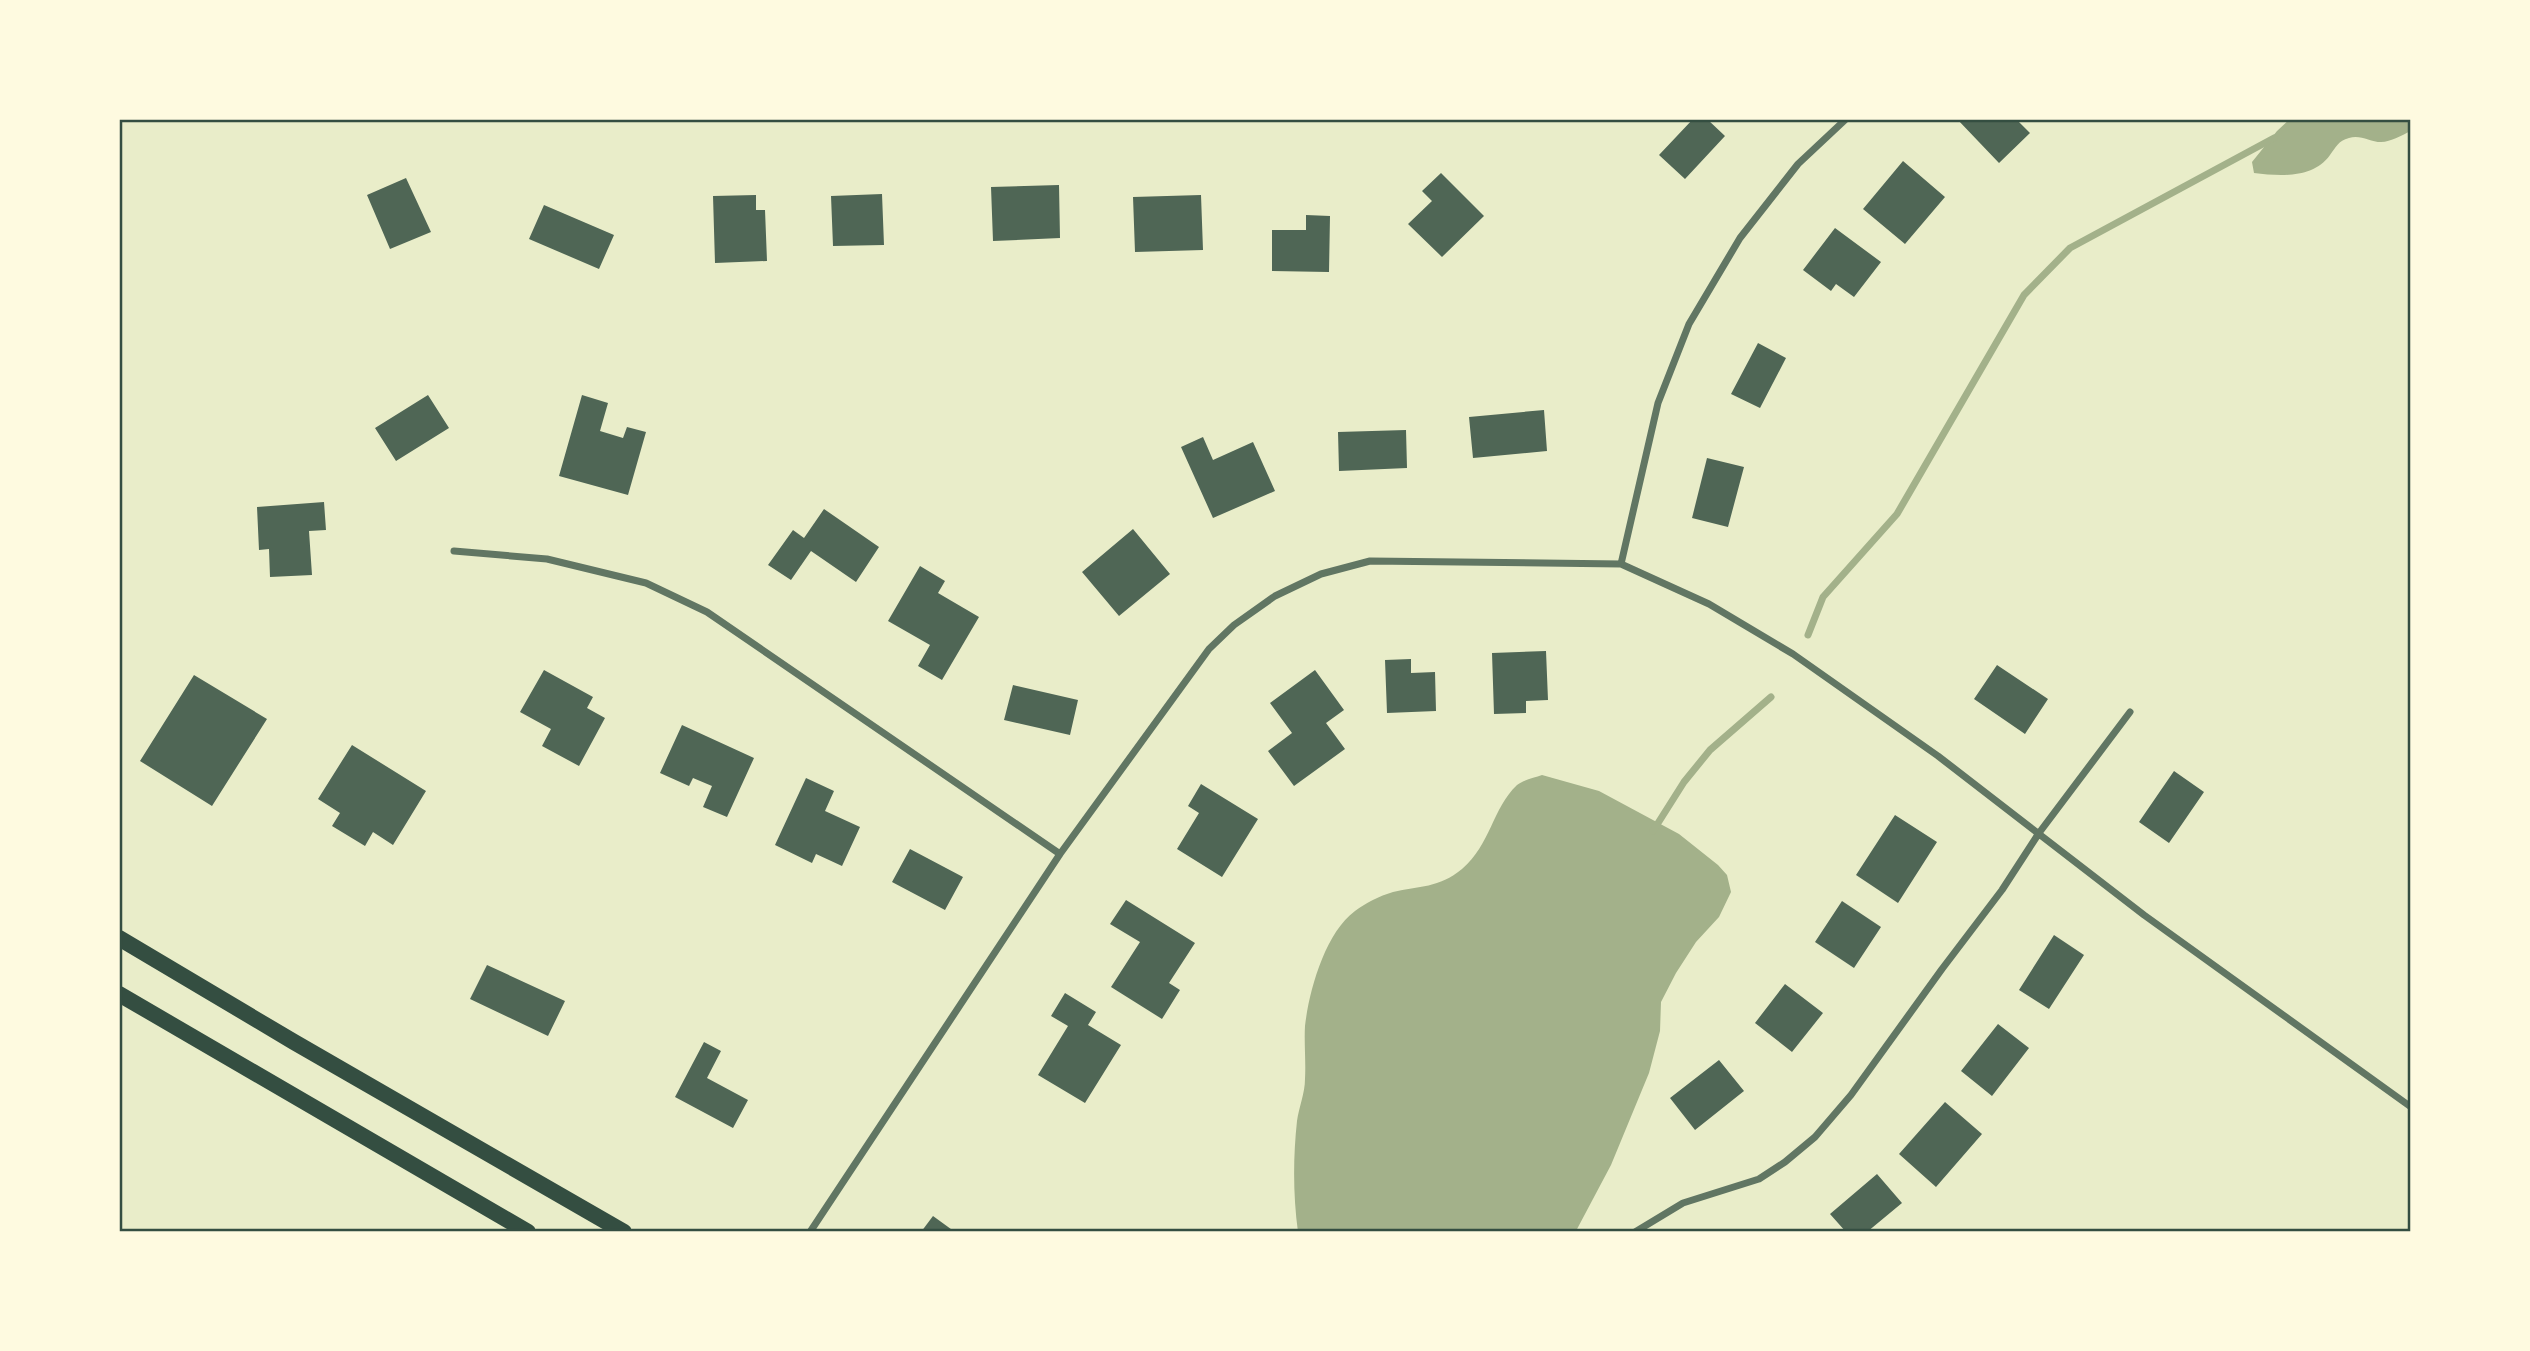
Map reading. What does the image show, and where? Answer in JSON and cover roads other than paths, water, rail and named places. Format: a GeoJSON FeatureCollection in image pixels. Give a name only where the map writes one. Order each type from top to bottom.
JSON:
{"type":"FeatureCollection","features":[{"type":"Feature","properties":{"kind":"main road"},"geometry":{"type":"LineString","coordinates":[[119,938],[624,1232]]}},
{"type":"Feature","properties":{"kind":"main road"},"geometry":{"type":"LineString","coordinates":[[119,994],[528,1232]]}},
{"type":"Feature","properties":{"kind":"street"},"geometry":{"type":"LineString","coordinates":[[1621,564],[1658,403],[1689,324],[1740,238],[1798,164],[1846,119]]}},
{"type":"Feature","properties":{"kind":"street"},"geometry":{"type":"LineString","coordinates":[[454,551],[547,559],[646,583],[707,612],[1060,854]]}},
{"type":"Feature","properties":{"kind":"street"},"geometry":{"type":"LineString","coordinates":[[810,1232],[1060,854],[1209,649],[1234,625],[1275,596],[1321,574],[1370,561],[1621,564],[1709,604],[1793,654],[1938,756],[2144,915],[2411,1107]]}},
{"type":"Feature","properties":{"kind":"street"},"geometry":{"type":"LineString","coordinates":[[1635,1232],[1683,1203],[1759,1179],[1815,1137],[1858,1085],[1941,969],[2002,890],[2039,833],[2130,712]]}},
{"type":"Feature","properties":{"kind":"waterway"},"geometry":{"type":"LineString","coordinates":[[1808,635],[1823,597],[1897,514],[2024,295],[2070,248],[2274,138]]}},
{"type":"Feature","properties":{"kind":"waterway"},"geometry":{"type":"LineString","coordinates":[[1653,831],[1684,782],[1710,750],[1771,697]]}}]}
